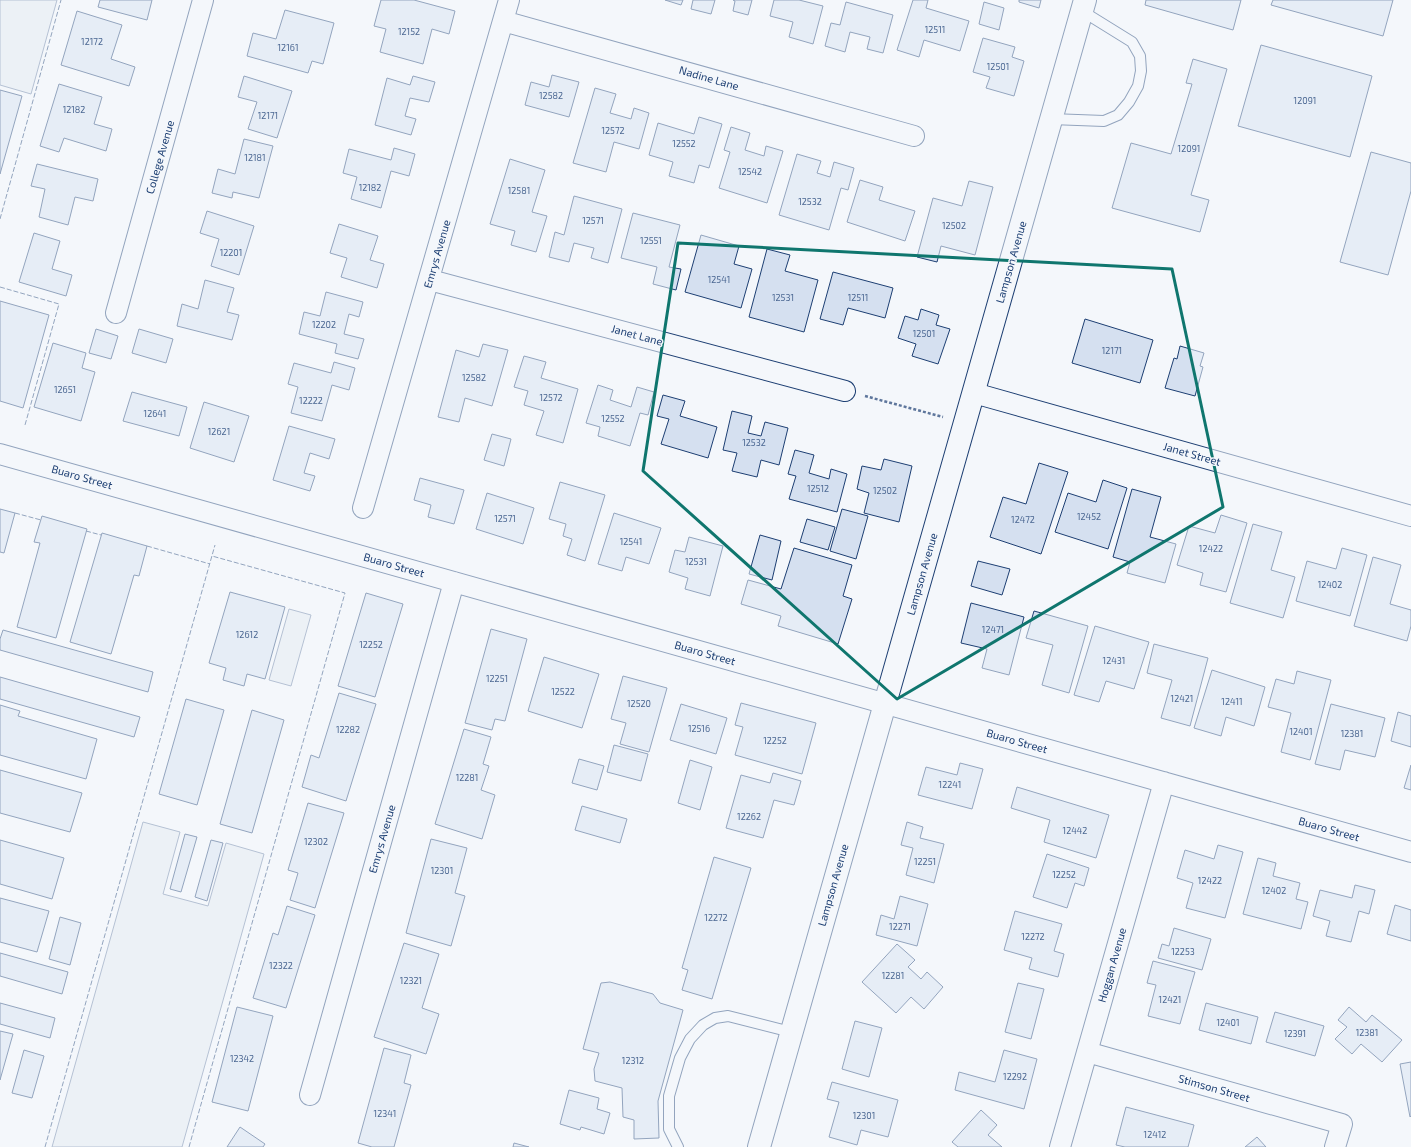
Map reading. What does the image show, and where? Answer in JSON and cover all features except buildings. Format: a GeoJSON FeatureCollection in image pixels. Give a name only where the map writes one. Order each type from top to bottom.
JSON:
{"type":"FeatureCollection","features":[{"type":"Feature","properties":{"kind":"street","name":"College Avenue"},"geometry":{"type":"LineString","coordinates":[[116,313],[204,0]]}},
{"type":"Feature","properties":{"kind":"street","name":"Emrys Avenue"},"geometry":{"type":"LineString","coordinates":[[363,508],[430,280],[509,0]]}},
{"type":"Feature","properties":{"kind":"street","name":"Lampson Avenue"},"geometry":{"type":"LineString","coordinates":[[759,1147],[1083,5]]}},
{"type":"Feature","properties":{"kind":"street","name":"Nadine Lane"},"geometry":{"type":"LineString","coordinates":[[503,21],[914,136]]}},
{"type":"Feature","properties":{"kind":"street","name":"Janet Lane"},"geometry":{"type":"LineString","coordinates":[[430,280],[845,391]]}},
{"type":"Feature","properties":{"kind":"street","name":"Janet Street"},"geometry":{"type":"LineString","coordinates":[[974,393],[1411,516]]}},
{"type":"Feature","properties":{"kind":"street","name":"Buaro Street"},"geometry":{"type":"LineString","coordinates":[[0,454],[1411,852]]}},
{"type":"Feature","properties":{"kind":"street","name":"Emrys Avenue"},"geometry":{"type":"LineString","coordinates":[[310,1096],[454,582]]}},
{"type":"Feature","properties":{"kind":"street","name":"Hoggan Avenue"},"geometry":{"type":"LineString","coordinates":[[1060,1147],[1164,782]]}},
{"type":"Feature","properties":{"kind":"street","name":"Stimson Street"},"geometry":{"type":"LineString","coordinates":[[1087,1052],[1342,1124],[1335,1147]]}},
{"type":"Feature","properties":{"kind":"lane"},"geometry":{"type":"LineString","coordinates":[[1051,119],[1104,121],[1118,115],[1129,102],[1138,86],[1141,71],[1140,56],[1132,42],[1083,5]]}},
{"type":"Feature","properties":{"kind":"lane"},"geometry":{"type":"LineString","coordinates":[[678,1147],[669,1129],[669,1096],[680,1058],[690,1039],[703,1025],[715,1018],[728,1016],[791,1032]]}},
{"type":"Feature","properties":{"kind":"path"},"geometry":{"type":"LineString","coordinates":[[845,391],[965,423]]}},
{"type":"Feature","properties":{"kind":"highlighted area"},"geometry":{"type":"Polygon","coordinates":[[[678,243],[1172,269],[1223,507],[897,699],[643,471],[678,243]]]}},
{"type":"Feature","properties":{"kind":"shaded area"},"geometry":{"type":"Polygon","coordinates":[[[0,0],[57,0],[31,94],[0,85],[0,0]]]}},
{"type":"Feature","properties":{"kind":"shaded area"},"geometry":{"type":"Polygon","coordinates":[[[289,609],[311,615],[291,686],[269,680],[289,609]]]}},
{"type":"Feature","properties":{"kind":"shaded area"},"geometry":{"type":"Polygon","coordinates":[[[143,822],[180,832],[163,894],[208,906],[226,843],[264,854],[182,1147],[52,1147],[143,822]]]}},
{"type":"Feature","properties":{"kind":"fence"},"geometry":{"type":"LineString","coordinates":[[0,219],[61,0]]}},
{"type":"Feature","properties":{"kind":"fence"},"geometry":{"type":"LineString","coordinates":[[0,287],[59,304],[25,425]]}},
{"type":"Feature","properties":{"kind":"fence"},"geometry":{"type":"LineString","coordinates":[[15,513],[41,520]]}},
{"type":"Feature","properties":{"kind":"fence"},"geometry":{"type":"LineString","coordinates":[[86,531],[101,535]]}},
{"type":"Feature","properties":{"kind":"fence"},"geometry":{"type":"LineString","coordinates":[[45,1147],[215,545]]}},
{"type":"Feature","properties":{"kind":"fence"},"geometry":{"type":"LineString","coordinates":[[147,546],[210,564]]}},
{"type":"Feature","properties":{"kind":"fence"},"geometry":{"type":"LineString","coordinates":[[189,1147],[345,593],[212,556]]}}]}
